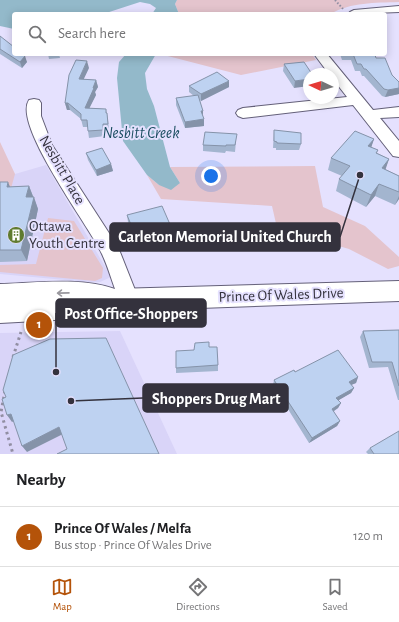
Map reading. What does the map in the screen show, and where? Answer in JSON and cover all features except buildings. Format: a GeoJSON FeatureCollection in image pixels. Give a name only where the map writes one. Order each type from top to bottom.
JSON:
{"type":"FeatureCollection","features":[{"type":"Feature","properties":{"kind":"main road","name":"Prince Of Wales Drive"},"geometry":{"type":"LineString","coordinates":[[0,312],[75,309],[98,306],[122,300],[399,291]]}},
{"type":"Feature","properties":{"kind":"main road","name":"Prince Of Wales Drive"},"geometry":{"type":"LineString","coordinates":[[0,294],[77,293],[101,295],[122,300]]}},
{"type":"Feature","properties":{"kind":"street"},"geometry":{"type":"LineString","coordinates":[[369,12],[399,8]]}},
{"type":"Feature","properties":{"kind":"street"},"geometry":{"type":"LineString","coordinates":[[322,56],[399,152]]}},
{"type":"Feature","properties":{"kind":"street"},"geometry":{"type":"LineString","coordinates":[[243,113],[356,100]]}},
{"type":"Feature","properties":{"kind":"street","name":"Nesbitt Place"},"geometry":{"type":"LineString","coordinates":[[34,103],[34,116],[44,145],[111,252],[122,300]]}},
{"type":"Feature","properties":{"kind":"street"},"geometry":{"type":"LineString","coordinates":[[369,114],[399,112]]}},
{"type":"Feature","properties":{"kind":"path"},"geometry":{"type":"LineString","coordinates":[[335,0],[347,12]]}},
{"type":"Feature","properties":{"kind":"path"},"geometry":{"type":"LineString","coordinates":[[12,361],[21,332]]}},
{"type":"Feature","properties":{"kind":"path"},"geometry":{"type":"LineString","coordinates":[[7,385],[0,412],[13,454]]}},
{"type":"Feature","properties":{"kind":"shaded area"},"geometry":{"type":"Polygon","coordinates":[[[177,0],[399,0],[399,2],[355,5],[334,12],[178,12],[175,4],[177,0]]]}},
{"type":"Feature","properties":{"kind":"shaded area"},"geometry":{"type":"Polygon","coordinates":[[[168,56],[313,56],[316,60],[241,75],[168,56]]]}},
{"type":"Feature","properties":{"kind":"shaded area"},"geometry":{"type":"Polygon","coordinates":[[[0,142],[15,174],[10,192],[0,193],[0,142]]]}},
{"type":"Feature","properties":{"kind":"shaded area"},"geometry":{"type":"Polygon","coordinates":[[[46,165],[111,277],[100,282],[87,282],[0,274],[0,174],[15,174],[46,165]]]}},
{"type":"Feature","properties":{"kind":"shaded area"},"geometry":{"type":"Polygon","coordinates":[[[315,166],[323,207],[365,226],[399,257],[399,266],[388,269],[349,249],[277,228],[272,206],[161,199],[147,175],[159,185],[180,183],[170,167],[315,166]]]}},
{"type":"Feature","properties":{"kind":"shaded area"},"geometry":{"type":"Polygon","coordinates":[[[48,218],[74,221],[103,268],[102,278],[95,281],[0,272],[0,265],[36,264],[48,218]]]}},
{"type":"Feature","properties":{"kind":"shaded area"},"geometry":{"type":"Polygon","coordinates":[[[120,331],[177,454],[0,454],[0,333],[120,331]]]}},
{"type":"Feature","properties":{"kind":"water"},"geometry":{"type":"Polygon","coordinates":[[[0,0],[177,0],[175,4],[178,12],[153,12],[156,8],[150,4],[140,2],[109,12],[12,12],[12,29],[0,26],[0,0]]]}},
{"type":"Feature","properties":{"kind":"water","name":"Nesbitt Creek"},"geometry":{"type":"Polygon","coordinates":[[[124,56],[155,56],[145,73],[147,89],[154,106],[170,167],[180,183],[171,190],[159,185],[147,175],[123,141],[117,78],[119,62],[124,56]]]}},
{"type":"Feature","properties":{"kind":"place","name":"Carleton Memorial United Church"},"geometry":{"type":"Point","coordinates":[360,175]}},
{"type":"Feature","properties":{"kind":"place","name":"Ottawa Youth Centre"},"geometry":{"type":"Point","coordinates":[16,235]}},
{"type":"Feature","properties":{"kind":"place","name":"Prince Of Wales / Melfa"},"geometry":{"type":"Point","coordinates":[39,325]}},
{"type":"Feature","properties":{"kind":"place","name":"Post Office-Shoppers"},"geometry":{"type":"Point","coordinates":[56,372]}},
{"type":"Feature","properties":{"kind":"place","name":"Shoppers Drug Mart"},"geometry":{"type":"Point","coordinates":[71,401]}}]}
